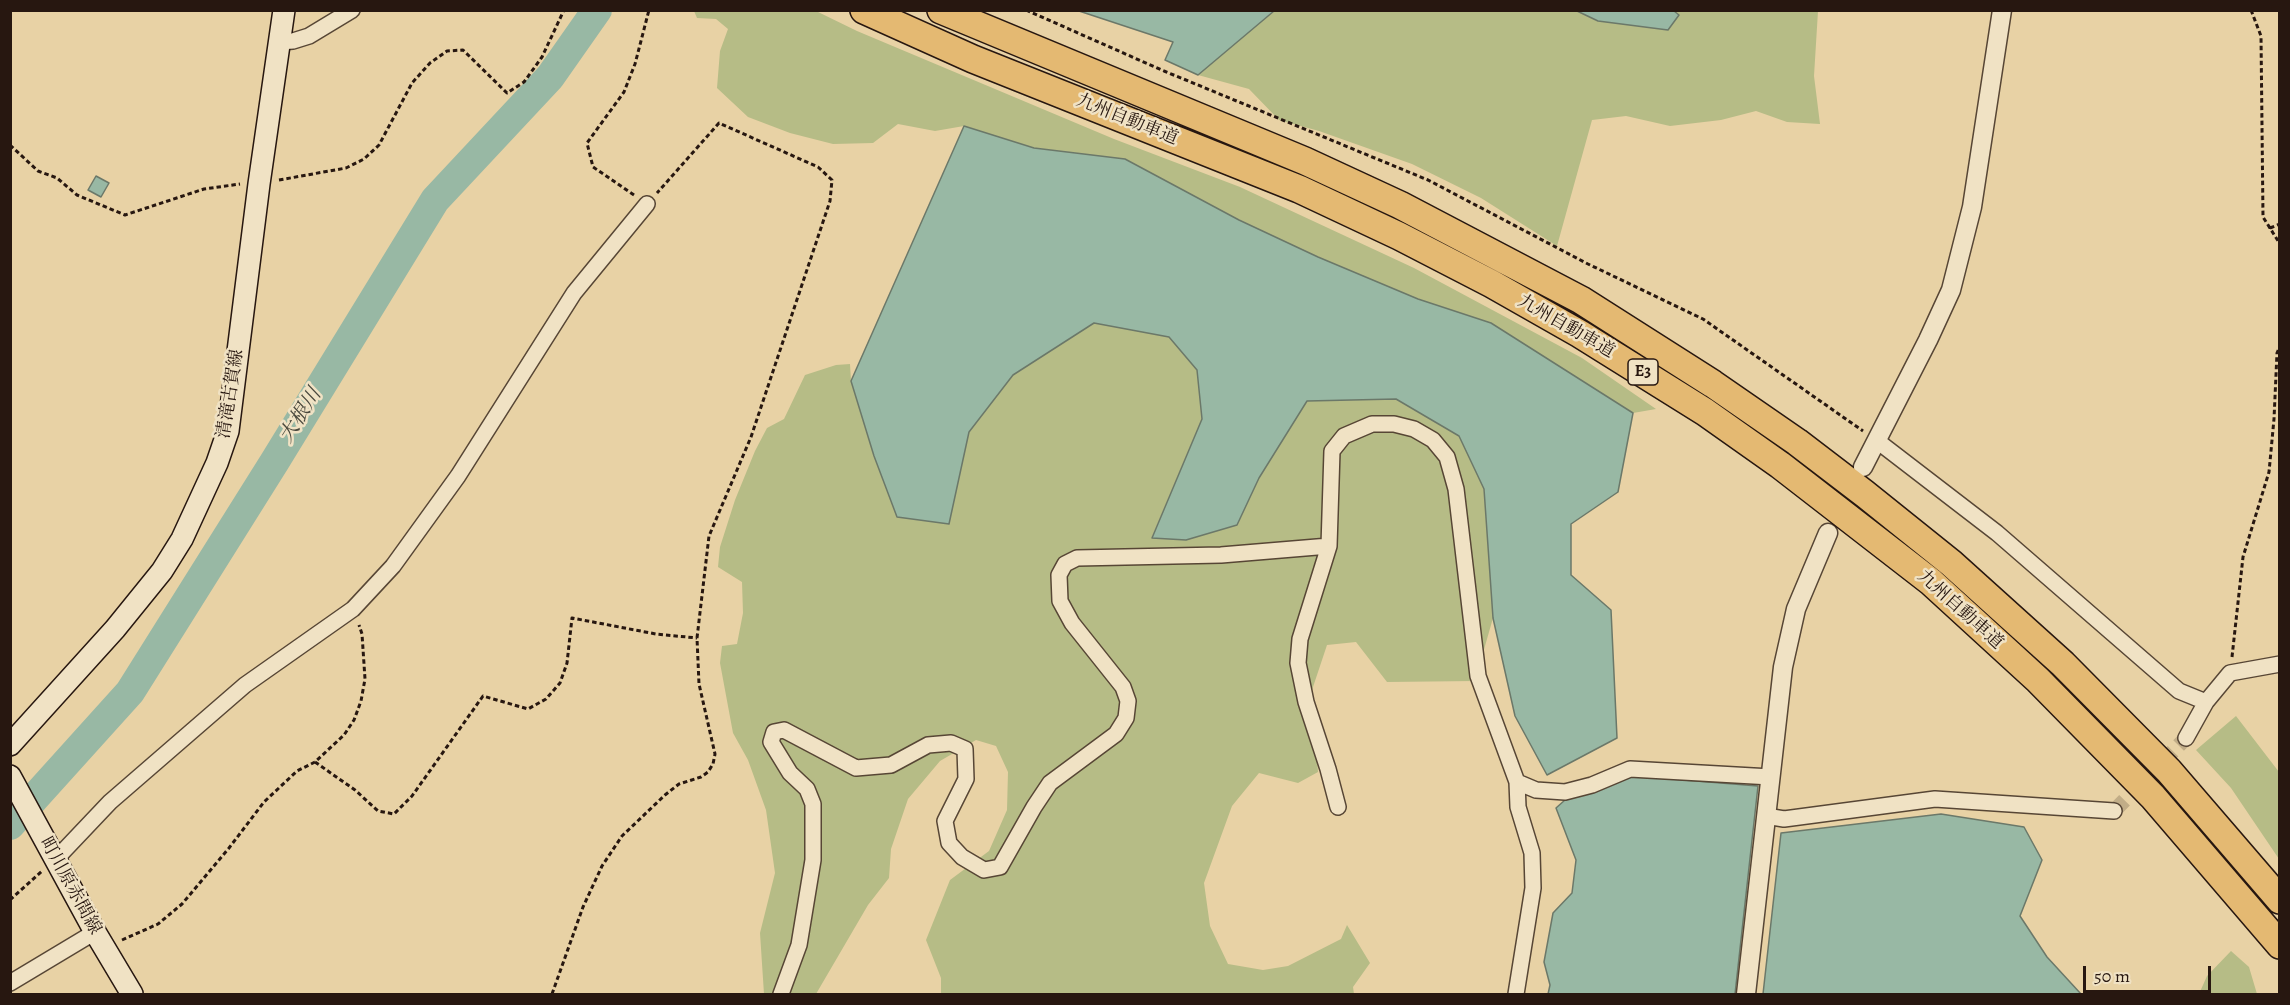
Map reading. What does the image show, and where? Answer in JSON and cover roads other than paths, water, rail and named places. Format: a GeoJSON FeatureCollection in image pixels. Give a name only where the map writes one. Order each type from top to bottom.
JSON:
{"type":"FeatureCollection","features":[{"type":"Feature","properties":{"kind":"highway","name":"九州自動車道"},"geometry":{"type":"LineString","coordinates":[[864,10],[973,59],[1299,189],[1399,236],[1492,284],[1580,334],[1696,406],[1780,465],[1931,582],[2038,680],[2152,797],[2280,945]]}},
{"type":"Feature","properties":{"kind":"highway","name":"九州自動車道"},"geometry":{"type":"LineString","coordinates":[[941,10],[1305,161],[1400,205],[1581,300],[1713,384],[1797,442],[1865,494],[1951,563],[2063,664],[2169,771],[2280,900]]}},
{"type":"Feature","properties":{"kind":"main road","name":"清滝古賀線"},"geometry":{"type":"LineString","coordinates":[[10,746],[140,600],[182,539],[209,482],[228,431],[259,184],[284,10]]}},
{"type":"Feature","properties":{"kind":"main road","name":"町川原赤間線"},"geometry":{"type":"LineString","coordinates":[[10,776],[99,940],[132,994]]}},
{"type":"Feature","properties":{"kind":"street"},"geometry":{"type":"LineString","coordinates":[[280,42],[309,36],[352,10]]}},
{"type":"Feature","properties":{"kind":"street"},"geometry":{"type":"LineString","coordinates":[[1863,467],[1951,290],[1972,207],[2002,10]]}},
{"type":"Feature","properties":{"kind":"street"},"geometry":{"type":"LineString","coordinates":[[52,856],[110,802],[245,685],[352,609],[393,566],[458,476],[574,293],[647,204]]}},
{"type":"Feature","properties":{"kind":"street"},"geometry":{"type":"LineString","coordinates":[[1338,807],[1306,702],[1298,663],[1303,629],[1329,546],[1332,451],[1344,436],[1372,424],[1394,424],[1414,429],[1433,440],[1447,457],[1456,489],[1478,676],[1517,782],[1518,807],[1532,853],[1533,888],[1516,994]]}},
{"type":"Feature","properties":{"kind":"street"},"geometry":{"type":"LineString","coordinates":[[1876,440],[1997,533],[2179,692],[2206,702]]}},
{"type":"Feature","properties":{"kind":"street"},"geometry":{"type":"LineString","coordinates":[[1746,994],[1788,637],[1796,609],[1828,533]]}},
{"type":"Feature","properties":{"kind":"street"},"geometry":{"type":"LineString","coordinates":[[781,994],[799,945],[813,860],[813,804],[807,789],[790,773],[771,742],[774,732],[784,730],[856,768],[891,765],[928,746],[951,743],[965,749],[966,779],[945,821],[949,843],[962,857],[984,870],[1000,867],[1050,783],[1116,734],[1126,718],[1128,700],[1123,687],[1072,624],[1060,601],[1059,575],[1065,564],[1077,558],[1221,555],[1329,546]]}},
{"type":"Feature","properties":{"kind":"street"},"geometry":{"type":"LineString","coordinates":[[2186,738],[2206,702],[2230,673],[2280,664]]}},
{"type":"Feature","properties":{"kind":"street"},"geometry":{"type":"LineString","coordinates":[[1517,782],[1536,790],[1565,792],[1592,785],[1630,769],[1771,777]]}},
{"type":"Feature","properties":{"kind":"street"},"geometry":{"type":"LineString","coordinates":[[1766,816],[1784,819],[1935,799],[2114,811]]}},
{"type":"Feature","properties":{"kind":"street"},"geometry":{"type":"LineString","coordinates":[[10,983],[99,940]]}},
{"type":"Feature","properties":{"kind":"waterway","name":"大根川"},"geometry":{"type":"LineString","coordinates":[[10,825],[130,692],[435,200],[550,77],[597,10]]}},
{"type":"Feature","properties":{"kind":"tunnel"},"geometry":{"type":"LineString","coordinates":[[2114,811],[2186,738]]}}]}
